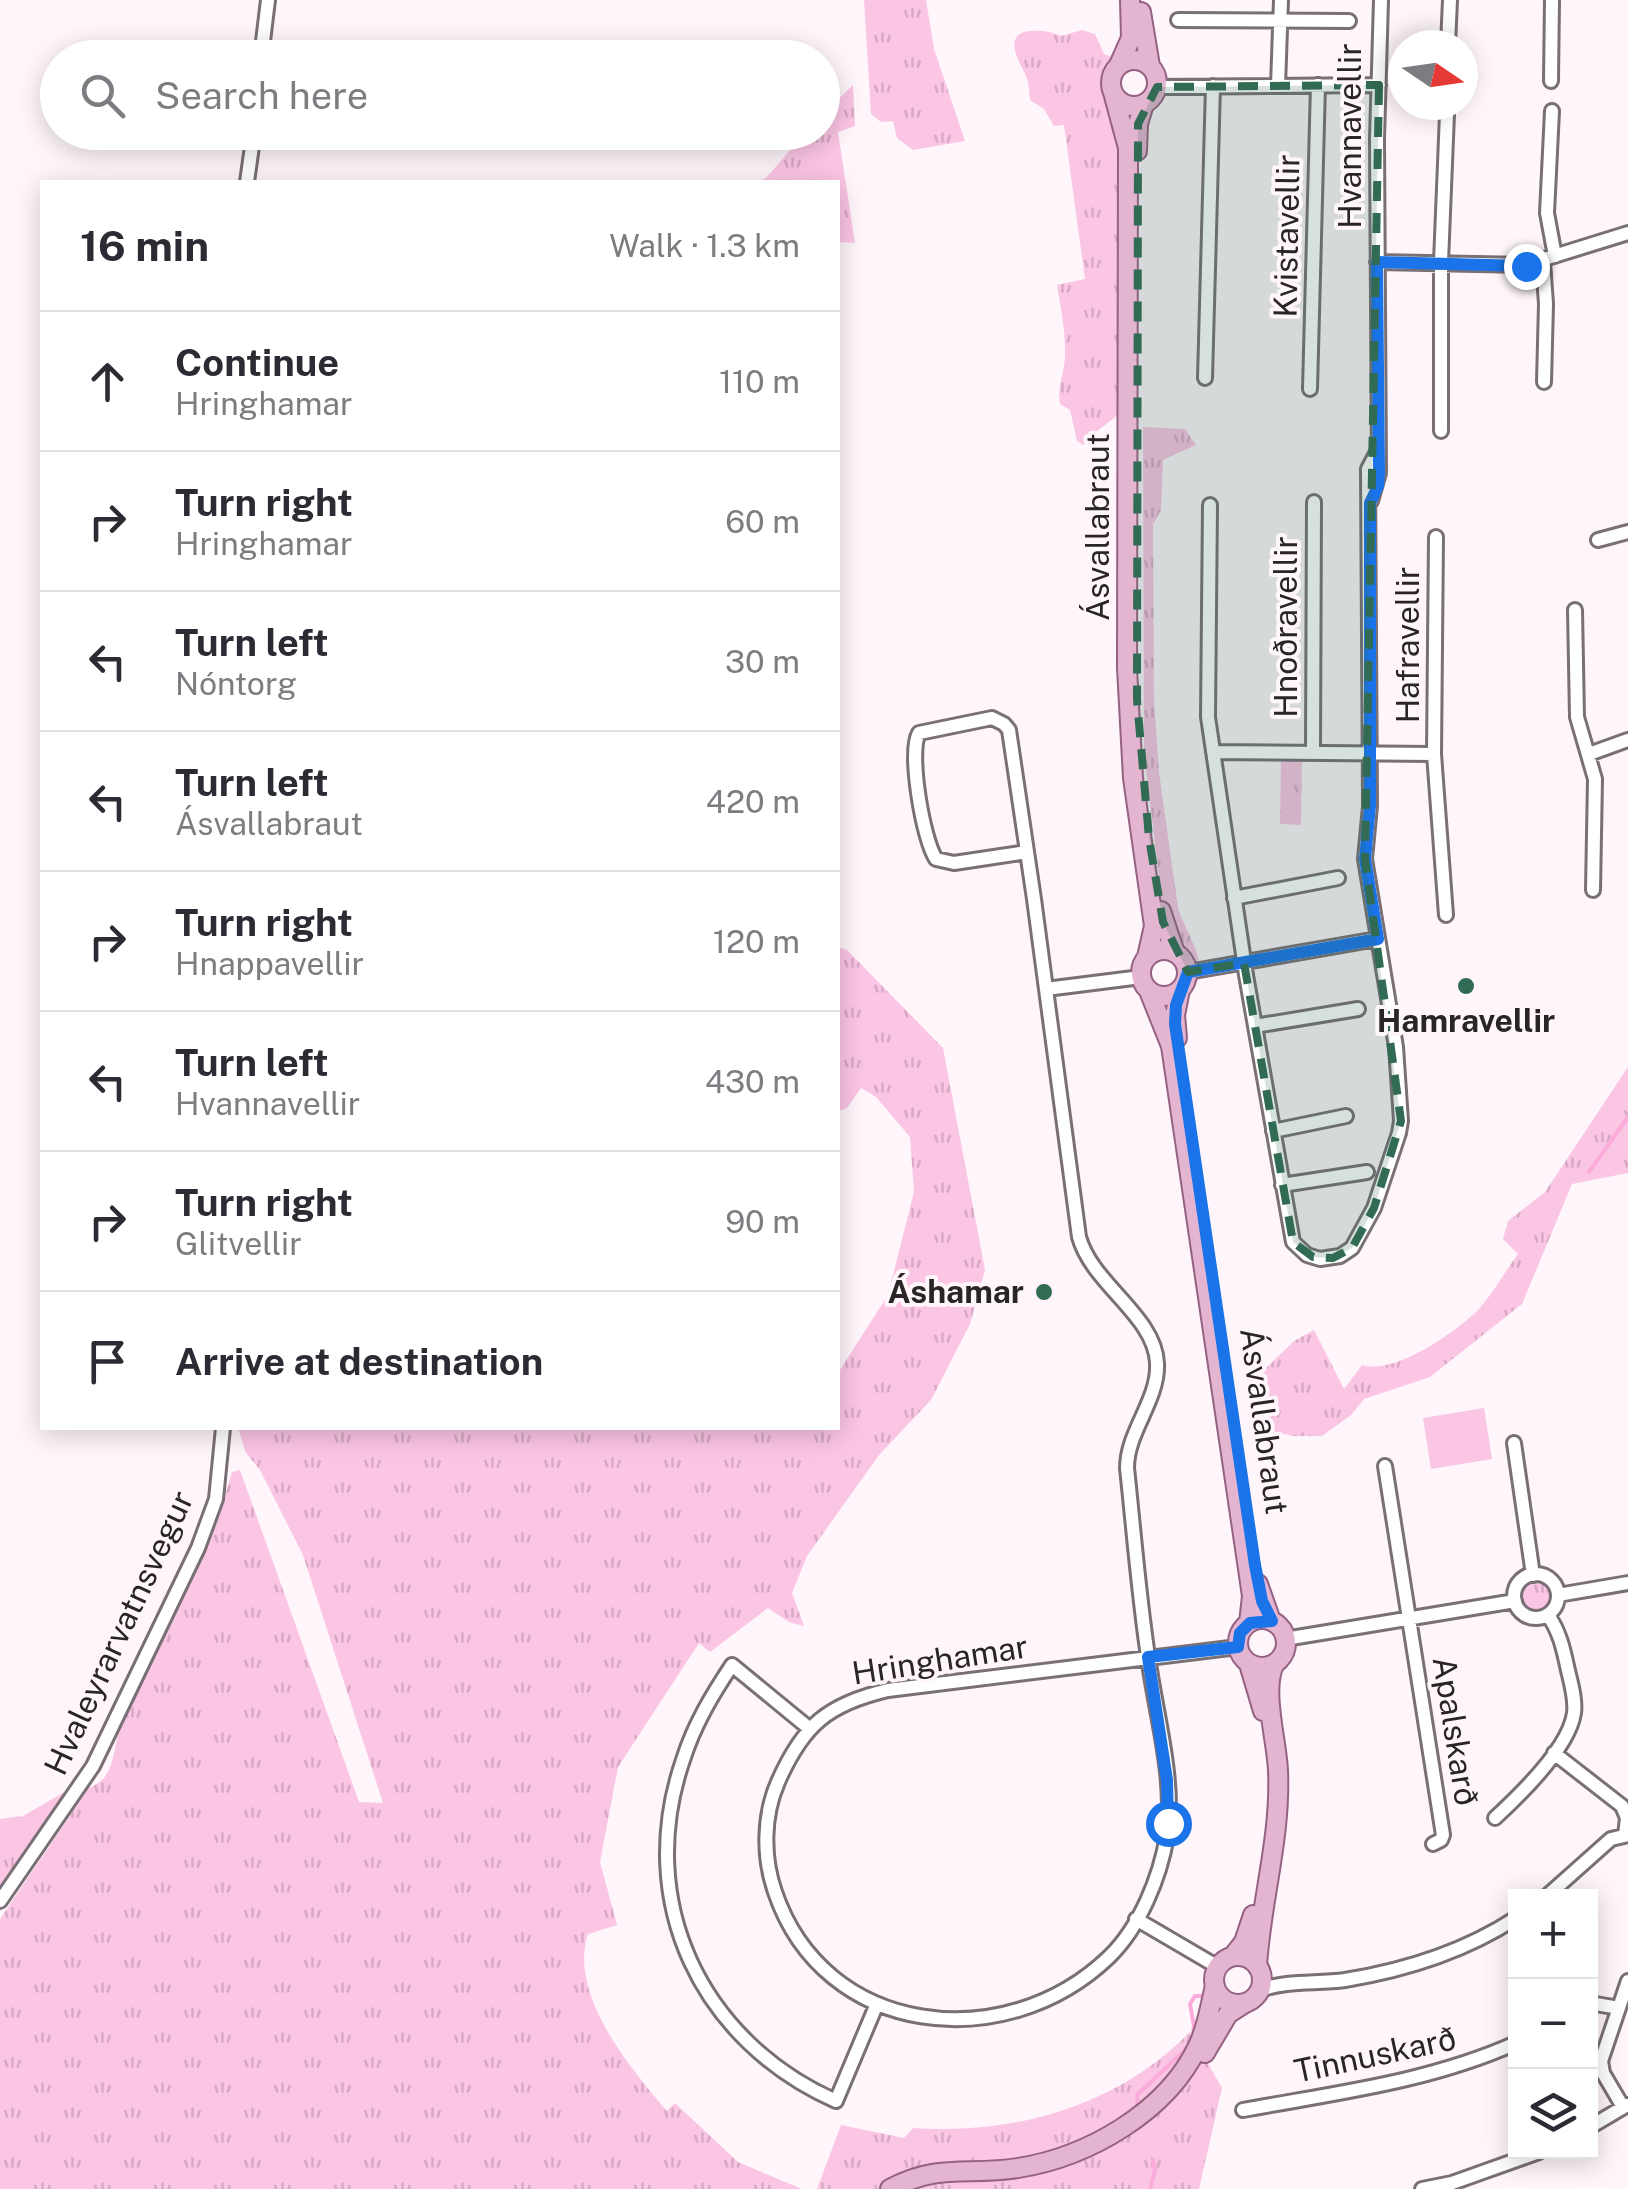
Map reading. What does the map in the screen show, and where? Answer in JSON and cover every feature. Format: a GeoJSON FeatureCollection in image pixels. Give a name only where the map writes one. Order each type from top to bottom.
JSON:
{"type":"FeatureCollection","features":[{"type":"Feature","properties":{"kind":"main road"},"geometry":{"type":"LineString","coordinates":[[1130,0],[1132,38],[1110,80],[1114,96],[1124,104],[1144,104],[1157,87],[1140,0]]}},
{"type":"Feature","properties":{"kind":"main road"},"geometry":{"type":"LineString","coordinates":[[1118,65],[1131,60],[1150,66]]}},
{"type":"Feature","properties":{"kind":"main road","name":"Ásvallabraut"},"geometry":{"type":"LineString","coordinates":[[1114,96],[1128,148],[1127,668],[1133,778],[1154,926],[1147,958]]}},
{"type":"Feature","properties":{"kind":"main road","name":"Ásvallabraut"},"geometry":{"type":"LineString","coordinates":[[1144,104],[1136,148],[1138,700],[1154,870],[1163,922],[1176,953]]}},
{"type":"Feature","properties":{"kind":"main road"},"geometry":{"type":"LineString","coordinates":[[1162,950],[1176,953],[1184,961],[1184,981],[1162,996],[1145,984],[1147,958],[1162,950]]}},
{"type":"Feature","properties":{"kind":"main road","name":"Ásvallabraut"},"geometry":{"type":"LineString","coordinates":[[1184,981],[1175,1024],[1255,1565],[1262,1601],[1272,1621]]}},
{"type":"Feature","properties":{"kind":"main road","name":"Ásvallabraut"},"geometry":{"type":"LineString","coordinates":[[1145,984],[1167,1034],[1173,1063],[1252,1596],[1250,1623]]}},
{"type":"Feature","properties":{"kind":"main road"},"geometry":{"type":"LineString","coordinates":[[890,2189],[938,2171],[1034,2165],[1087,2147],[1112,2134],[1150,2105],[1184,2068],[1198,2045],[1222,1970],[1244,1942],[1251,1923],[1268,1830],[1266,1724],[1249,1664],[1238,1647],[1240,1633],[1250,1623],[1272,1621],[1286,1639],[1284,1653],[1270,1678],[1278,1805],[1256,1983],[1228,2014],[1179,2090],[1109,2148],[1039,2175],[998,2181],[938,2182],[912,2189]]}},
{"type":"Feature","properties":{"kind":"main road"},"geometry":{"type":"LineString","coordinates":[[1249,1664],[1262,1667],[1276,1663]]}},
{"type":"Feature","properties":{"kind":"main road"},"geometry":{"type":"LineString","coordinates":[[1222,1970],[1246,1958],[1256,1983]]}},
{"type":"Feature","properties":{"kind":"main road"},"geometry":{"type":"LineString","coordinates":[[1222,1970],[1229,2002],[1256,1983]]}},
{"type":"Feature","properties":{"kind":"street"},"geometry":{"type":"LineString","coordinates":[[263,40],[268,0]]}},
{"type":"Feature","properties":{"kind":"street"},"geometry":{"type":"LineString","coordinates":[[1278,86],[1281,0]]}},
{"type":"Feature","properties":{"kind":"street","name":"Hvannavellir"},"geometry":{"type":"LineString","coordinates":[[1244,962],[1293,1242],[1320,1259],[1333,1258],[1346,1252],[1360,1235],[1388,1174],[1399,1133],[1396,1047],[1365,859],[1370,806],[1368,470],[1377,452],[1380,0]]}},
{"type":"Feature","properties":{"kind":"street"},"geometry":{"type":"LineString","coordinates":[[1449,30],[1450,0]]}},
{"type":"Feature","properties":{"kind":"street"},"geometry":{"type":"LineString","coordinates":[[1551,82],[1552,0]]}},
{"type":"Feature","properties":{"kind":"street"},"geometry":{"type":"LineString","coordinates":[[1178,20],[1349,21]]}},
{"type":"Feature","properties":{"kind":"street"},"geometry":{"type":"LineString","coordinates":[[1157,87],[1379,84]]}},
{"type":"Feature","properties":{"kind":"street","name":"Kvistavellir"},"geometry":{"type":"LineString","coordinates":[[1310,388],[1318,85]]}},
{"type":"Feature","properties":{"kind":"street"},"geometry":{"type":"LineString","coordinates":[[1205,378],[1213,86]]}},
{"type":"Feature","properties":{"kind":"street"},"geometry":{"type":"LineString","coordinates":[[1544,382],[1552,111]]}},
{"type":"Feature","properties":{"kind":"street"},"geometry":{"type":"LineString","coordinates":[[1441,431],[1441,262],[1447,120]]}},
{"type":"Feature","properties":{"kind":"street"},"geometry":{"type":"LineString","coordinates":[[247,180],[251,150]]}},
{"type":"Feature","properties":{"kind":"street"},"geometry":{"type":"LineString","coordinates":[[1377,262],[1508,266],[1549,259],[1628,233]]}},
{"type":"Feature","properties":{"kind":"street","name":"Hnoðravellir"},"geometry":{"type":"LineString","coordinates":[[1313,752],[1314,502]]}},
{"type":"Feature","properties":{"kind":"street"},"geometry":{"type":"LineString","coordinates":[[1210,505],[1207,671],[1213,752],[1244,962]]}},
{"type":"Feature","properties":{"kind":"street"},"geometry":{"type":"LineString","coordinates":[[1598,540],[1628,532]]}},
{"type":"Feature","properties":{"kind":"street","name":"Hafravellir"},"geometry":{"type":"LineString","coordinates":[[1436,536],[1434,754],[1446,916]]}},
{"type":"Feature","properties":{"kind":"street"},"geometry":{"type":"LineString","coordinates":[[1575,610],[1577,717],[1595,779],[1593,890]]}},
{"type":"Feature","properties":{"kind":"street"},"geometry":{"type":"LineString","coordinates":[[1027,852],[954,863],[936,859],[928,843],[918,779],[914,744],[919,733],[992,718],[1009,730],[1027,852],[1046,989],[1079,1237],[1086,1258],[1153,1342],[1157,1370],[1129,1448],[1126,1468],[1148,1657]]}},
{"type":"Feature","properties":{"kind":"street"},"geometry":{"type":"LineString","coordinates":[[1588,754],[1628,740]]}},
{"type":"Feature","properties":{"kind":"street","name":"Hnoðravellir"},"geometry":{"type":"LineString","coordinates":[[1213,752],[1370,752]]}},
{"type":"Feature","properties":{"kind":"street","name":"Hafravellir"},"geometry":{"type":"LineString","coordinates":[[1370,752],[1434,754]]}},
{"type":"Feature","properties":{"kind":"street"},"geometry":{"type":"LineString","coordinates":[[1234,898],[1338,878]]}},
{"type":"Feature","properties":{"kind":"street"},"geometry":{"type":"LineString","coordinates":[[1184,981],[1244,962],[1378,939]]}},
{"type":"Feature","properties":{"kind":"street"},"geometry":{"type":"LineString","coordinates":[[1046,989],[1145,984]]}},
{"type":"Feature","properties":{"kind":"street"},"geometry":{"type":"LineString","coordinates":[[1255,1026],[1358,1009]]}},
{"type":"Feature","properties":{"kind":"street"},"geometry":{"type":"LineString","coordinates":[[1272,1131],[1346,1116]]}},
{"type":"Feature","properties":{"kind":"street"},"geometry":{"type":"LineString","coordinates":[[1282,1185],[1367,1172]]}},
{"type":"Feature","properties":{"kind":"street","name":"Hvaleyrarvatnsvegur"},"geometry":{"type":"LineString","coordinates":[[0,1901],[93,1766],[198,1548],[216,1500],[222,1430]]}},
{"type":"Feature","properties":{"kind":"street"},"geometry":{"type":"LineString","coordinates":[[1514,1443],[1533,1575]]}},
{"type":"Feature","properties":{"kind":"street"},"geometry":{"type":"LineString","coordinates":[[1385,1466],[1409,1620]]}},
{"type":"Feature","properties":{"kind":"street"},"geometry":{"type":"LineString","coordinates":[[1533,1575],[1550,1579],[1558,1595],[1556,1606],[1548,1615],[1538,1618],[1528,1616],[1515,1601],[1520,1581],[1533,1575]]}},
{"type":"Feature","properties":{"kind":"street"},"geometry":{"type":"LineString","coordinates":[[1558,1595],[1628,1583]]}},
{"type":"Feature","properties":{"kind":"street"},"geometry":{"type":"LineString","coordinates":[[1286,1639],[1515,1601]]}},
{"type":"Feature","properties":{"kind":"street"},"geometry":{"type":"LineString","coordinates":[[1495,1818],[1534,1780],[1571,1722],[1574,1706],[1562,1644],[1548,1615]]}},
{"type":"Feature","properties":{"kind":"street","name":"Apalskarð"},"geometry":{"type":"LineString","coordinates":[[1409,1620],[1443,1835],[1432,1844]]}},
{"type":"Feature","properties":{"kind":"street","name":"Hringhamar"},"geometry":{"type":"LineString","coordinates":[[1148,1657],[1170,1807],[1163,1856],[1124,1940],[1092,1972],[1045,2002],[1021,2010],[976,2018],[945,2018],[909,2015],[876,2006],[838,1983],[806,1955],[782,1915],[770,1878],[766,1834],[773,1794],[789,1757],[810,1729],[836,1707],[888,1690],[1148,1657],[1238,1647]]}},
{"type":"Feature","properties":{"kind":"street"},"geometry":{"type":"LineString","coordinates":[[810,1729],[732,1665],[695,1729],[674,1797],[668,1839],[676,1921],[702,1988],[722,2018],[800,2085],[836,2100],[876,2006]]}},
{"type":"Feature","properties":{"kind":"street"},"geometry":{"type":"LineString","coordinates":[[1554,1753],[1622,1806],[1627,1818],[1627,1835],[1611,1839],[1555,1889]]}},
{"type":"Feature","properties":{"kind":"street"},"geometry":{"type":"LineString","coordinates":[[1136,1919],[1222,1970]]}},
{"type":"Feature","properties":{"kind":"street"},"geometry":{"type":"LineString","coordinates":[[1256,1983],[1344,1980],[1423,1962],[1474,1942],[1508,1923]]}},
{"type":"Feature","properties":{"kind":"street"},"geometry":{"type":"LineString","coordinates":[[1598,2122],[1626,2106],[1602,2067],[1628,1981]]}},
{"type":"Feature","properties":{"kind":"street"},"geometry":{"type":"LineString","coordinates":[[1598,2002],[1618,2008]]}},
{"type":"Feature","properties":{"kind":"street","name":"Tinnuskarð"},"geometry":{"type":"LineString","coordinates":[[1243,2110],[1436,2073],[1508,2047]]}},
{"type":"Feature","properties":{"kind":"street"},"geometry":{"type":"LineString","coordinates":[[1422,2189],[1452,2183],[1519,2159]]}},
{"type":"Feature","properties":{"kind":"highlighted area"},"geometry":{"type":"Polygon","coordinates":[[[1379,85],[1365,859],[1401,1121],[1374,1208],[1352,1248],[1333,1258],[1313,1257],[1293,1242],[1244,963],[1188,972],[1163,922],[1149,838],[1137,700],[1138,124],[1157,87],[1379,85]]]}},
{"type":"Feature","properties":{"kind":"green space"},"geometry":{"type":"Polygon","coordinates":[[[864,0],[926,0],[934,49],[965,141],[913,150],[897,138],[893,121],[881,122],[871,114],[864,0]]]}},
{"type":"Feature","properties":{"kind":"green space"},"geometry":{"type":"Polygon","coordinates":[[[1082,30],[1095,34],[1104,54],[1115,58],[1104,83],[1119,126],[1123,411],[1096,432],[1094,440],[1083,445],[1077,441],[1070,410],[1060,404],[1059,398],[1065,348],[1057,285],[1085,279],[1064,125],[1054,126],[1044,109],[1030,100],[1014,43],[1021,33],[1029,31],[1061,36],[1082,30]]]}},
{"type":"Feature","properties":{"kind":"green space"},"geometry":{"type":"Polygon","coordinates":[[[853,85],[855,126],[840,131],[840,98],[853,85]]]}},
{"type":"Feature","properties":{"kind":"green space"},"geometry":{"type":"Polygon","coordinates":[[[840,145],[855,243],[840,242],[840,180],[762,180],[790,150],[840,150],[840,145]]]}},
{"type":"Feature","properties":{"kind":"green space"},"geometry":{"type":"Polygon","coordinates":[[[1143,427],[1185,429],[1196,445],[1163,460],[1161,510],[1153,524],[1154,699],[1159,772],[1178,908],[1199,965],[1178,945],[1163,910],[1144,752],[1143,427]]]}},
{"type":"Feature","properties":{"kind":"green space"},"geometry":{"type":"Polygon","coordinates":[[[1281,759],[1302,759],[1301,825],[1280,824],[1281,759]]]}},
{"type":"Feature","properties":{"kind":"green space"},"geometry":{"type":"Polygon","coordinates":[[[840,948],[847,950],[943,1048],[985,1270],[970,1324],[931,1400],[879,1455],[807,1556],[792,1593],[804,1626],[789,1622],[768,1608],[710,1652],[699,1643],[618,1767],[600,1862],[617,1925],[588,1934],[584,1957],[594,2005],[606,2029],[667,2111],[675,2103],[738,2162],[802,2189],[0,2189],[0,1919],[88,1789],[102,1780],[109,1769],[119,1730],[210,1538],[232,1472],[240,1470],[359,1802],[383,1803],[303,1555],[260,1470],[246,1453],[239,1430],[840,1430],[840,1370],[888,1295],[914,1192],[910,1137],[876,1097],[861,1088],[847,1108],[840,1110],[840,948]]]}},
{"type":"Feature","properties":{"kind":"green space"},"geometry":{"type":"Polygon","coordinates":[[[1628,1067],[1628,1173],[1572,1184],[1522,1304],[1430,1377],[1364,1399],[1351,1415],[1322,1436],[1293,1436],[1262,1429],[1268,1389],[1263,1371],[1294,1341],[1314,1330],[1344,1389],[1362,1365],[1375,1367],[1405,1359],[1437,1342],[1475,1313],[1518,1254],[1503,1239],[1508,1221],[1545,1192],[1628,1067]]]}},
{"type":"Feature","properties":{"kind":"green space"},"geometry":{"type":"Polygon","coordinates":[[[1484,1408],[1492,1459],[1431,1469],[1423,1418],[1484,1408]]]}},
{"type":"Feature","properties":{"kind":"green space"},"geometry":{"type":"Polygon","coordinates":[[[1536,1581],[1546,1586],[1551,1596],[1546,1606],[1536,1611],[1526,1606],[1521,1596],[1526,1586],[1536,1581]]]}},
{"type":"Feature","properties":{"kind":"green space"},"geometry":{"type":"Polygon","coordinates":[[[73,1787],[0,1892],[0,1819],[23,1816],[73,1787]]]}},
{"type":"Feature","properties":{"kind":"green space"},"geometry":{"type":"Polygon","coordinates":[[[1190,2032],[1222,2088],[1199,2189],[817,2189],[841,2125],[904,2138],[913,2128],[951,2129],[1027,2120],[1097,2097],[1161,2058],[1190,2032]]]}},
{"type":"Feature","properties":{"kind":"waterway"},"geometry":{"type":"LineString","coordinates":[[1589,1172],[1628,1117]]}},
{"type":"Feature","properties":{"kind":"waterway"},"geometry":{"type":"LineString","coordinates":[[1193,2036],[1190,2004],[1195,1996],[1201,1996]]}},
{"type":"Feature","properties":{"kind":"waterway"},"geometry":{"type":"LineString","coordinates":[[1138,2107],[1137,2095],[1186,2049]]}},
{"type":"Feature","properties":{"kind":"waterway"},"geometry":{"type":"LineString","coordinates":[[1150,2189],[1153,2161]]}},
{"type":"Feature","properties":{"kind":"place","name":"Hamravellir"},"geometry":{"type":"Point","coordinates":[1466,986]}},
{"type":"Feature","properties":{"kind":"place","name":"Áshamar"},"geometry":{"type":"Point","coordinates":[1044,1292]}},
{"type":"Feature","properties":{"kind":"route"},"geometry":{"type":"LineString","coordinates":[[1168,1823],[1167,1780],[1148,1657],[1238,1647],[1244,1627],[1256,1620],[1272,1621],[1262,1601],[1255,1565],[1175,1024],[1176,1005],[1188,972],[1378,939],[1365,859],[1370,824],[1370,503],[1379,473],[1377,262],[1526,266]]}}]}
